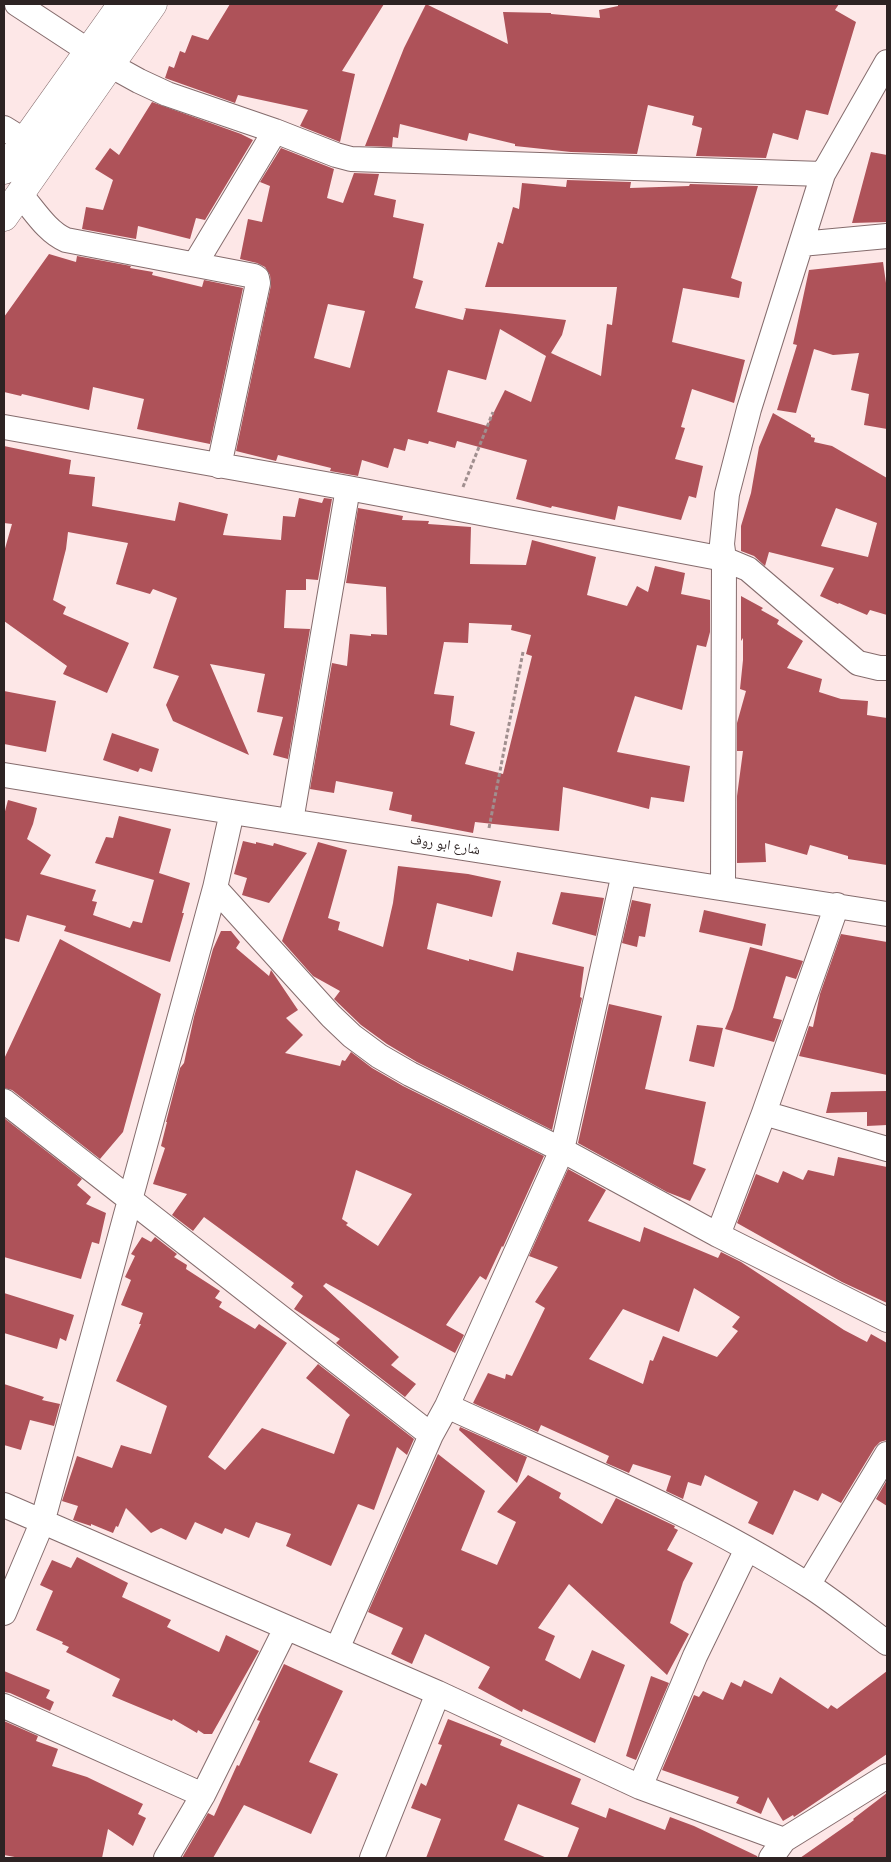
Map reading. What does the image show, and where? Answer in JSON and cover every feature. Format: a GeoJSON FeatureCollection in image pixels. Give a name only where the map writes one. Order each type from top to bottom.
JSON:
{"type":"FeatureCollection","features":[{"type":"Feature","properties":{"kind":"main road"},"geometry":{"type":"LineString","coordinates":[[4,170],[14,135],[88,50],[122,4]]}},
{"type":"Feature","properties":{"kind":"main road"},"geometry":{"type":"LineString","coordinates":[[4,217],[154,4]]}},
{"type":"Feature","properties":{"kind":"street"},"geometry":{"type":"LineString","coordinates":[[16,4],[110,65],[167,94],[351,159],[823,174]]}},
{"type":"Feature","properties":{"kind":"street"},"geometry":{"type":"LineString","coordinates":[[723,888],[724,559],[722,544],[727,494],[749,409],[823,174],[887,62]]}},
{"type":"Feature","properties":{"kind":"street"},"geometry":{"type":"LineString","coordinates":[[195,264],[275,131]]}},
{"type":"Feature","properties":{"kind":"street"},"geometry":{"type":"LineString","coordinates":[[20,194],[51,230],[66,240],[195,264],[257,278],[258,283],[220,466]]}},
{"type":"Feature","properties":{"kind":"street"},"geometry":{"type":"LineString","coordinates":[[801,244],[887,236]]}},
{"type":"Feature","properties":{"kind":"street"},"geometry":{"type":"LineString","coordinates":[[4,427],[348,488],[724,559],[748,569],[858,664],[887,668]]}},
{"type":"Feature","properties":{"kind":"street"},"geometry":{"type":"LineString","coordinates":[[292,821],[348,488]]}},
{"type":"Feature","properties":{"kind":"street","name":"شارع ابو روف"},"geometry":{"type":"LineString","coordinates":[[4,775],[887,914]]}},
{"type":"Feature","properties":{"kind":"street"},"geometry":{"type":"LineString","coordinates":[[4,1613],[42,1523],[215,888],[232,812]]}},
{"type":"Feature","properties":{"kind":"street"},"geometry":{"type":"LineString","coordinates":[[337,1650],[431,1435],[447,1406],[562,1150],[624,873]]}},
{"type":"Feature","properties":{"kind":"street"},"geometry":{"type":"LineString","coordinates":[[215,888],[331,1016],[352,1036],[372,1051],[410,1074],[562,1150],[718,1235],[887,1320]]}},
{"type":"Feature","properties":{"kind":"street"},"geometry":{"type":"LineString","coordinates":[[718,1235],[764,1113],[837,905]]}},
{"type":"Feature","properties":{"kind":"street"},"geometry":{"type":"LineString","coordinates":[[4,1101],[431,1435]]}},
{"type":"Feature","properties":{"kind":"street"},"geometry":{"type":"LineString","coordinates":[[764,1113],[887,1149]]}},
{"type":"Feature","properties":{"kind":"street"},"geometry":{"type":"LineString","coordinates":[[447,1406],[638,1492],[747,1548],[808,1585],[887,1643]]}},
{"type":"Feature","properties":{"kind":"street"},"geometry":{"type":"LineString","coordinates":[[808,1585],[887,1454]]}},
{"type":"Feature","properties":{"kind":"street"},"geometry":{"type":"LineString","coordinates":[[4,1505],[438,1692],[640,1787],[778,1849],[887,1776]]}},
{"type":"Feature","properties":{"kind":"street"},"geometry":{"type":"LineString","coordinates":[[640,1787],[695,1656],[747,1548]]}},
{"type":"Feature","properties":{"kind":"street"},"geometry":{"type":"LineString","coordinates":[[166,1858],[203,1795],[286,1628]]}},
{"type":"Feature","properties":{"kind":"street"},"geometry":{"type":"LineString","coordinates":[[372,1858],[438,1692]]}},
{"type":"Feature","properties":{"kind":"street"},"geometry":{"type":"LineString","coordinates":[[4,1706],[203,1795]]}},
{"type":"Feature","properties":{"kind":"path"},"geometry":{"type":"LineString","coordinates":[[454,508],[493,412]]}},
{"type":"Feature","properties":{"kind":"path"},"geometry":{"type":"LineString","coordinates":[[484,851],[523,652]]}},
{"type":"Feature","properties":{"kind":"building"},"geometry":{"type":"Polygon","coordinates":[[[230,4],[384,4],[342,71],[355,74],[340,142],[300,126],[308,110],[238,95],[235,103],[165,78],[169,66],[174,68],[180,51],[185,53],[192,35],[208,40],[230,4]]]}},
{"type":"Feature","properties":{"kind":"building"},"geometry":{"type":"Polygon","coordinates":[[[426,4],[508,44],[503,12],[551,13],[600,18],[599,10],[618,6],[618,4],[839,4],[835,10],[856,22],[828,115],[806,110],[798,140],[773,133],[766,158],[696,156],[702,128],[692,125],[694,116],[648,105],[637,154],[571,152],[515,146],[515,144],[469,133],[467,141],[400,124],[398,138],[393,137],[392,147],[365,146],[404,48],[426,4]]]}},
{"type":"Feature","properties":{"kind":"building"},"geometry":{"type":"Polygon","coordinates":[[[152,102],[253,140],[205,220],[196,218],[190,239],[138,226],[136,239],[82,229],[86,207],[103,210],[113,180],[95,169],[110,148],[119,155],[152,102]]]}},
{"type":"Feature","properties":{"kind":"building"},"geometry":{"type":"Polygon","coordinates":[[[281,148],[334,169],[327,198],[343,203],[354,173],[379,174],[374,195],[396,200],[393,217],[424,224],[413,278],[423,281],[415,308],[463,320],[466,309],[464,308],[566,320],[562,335],[551,353],[601,376],[607,324],[612,325],[617,287],[485,287],[498,242],[503,244],[513,207],[519,209],[522,183],[566,187],[567,180],[631,182],[630,188],[689,186],[690,184],[758,186],[731,278],[742,282],[739,298],[683,288],[672,342],[745,360],[734,403],[692,389],[681,427],[685,428],[675,459],[703,466],[696,498],[689,496],[681,520],[618,506],[615,520],[552,506],[551,508],[516,499],[527,460],[457,441],[455,448],[429,441],[428,444],[408,439],[405,451],[394,448],[388,468],[362,460],[358,476],[330,471],[331,468],[278,455],[276,461],[236,451],[271,285],[270,275],[265,267],[240,259],[248,219],[262,222],[270,186],[260,182],[281,148]],[[328,304],[314,358],[350,368],[365,311],[328,304]],[[500,329],[486,380],[448,370],[437,412],[487,426],[505,390],[531,402],[546,356],[500,329]]]}},
{"type":"Feature","properties":{"kind":"building"},"geometry":{"type":"Polygon","coordinates":[[[871,152],[887,155],[887,222],[852,223],[871,152]]]}},
{"type":"Feature","properties":{"kind":"building"},"geometry":{"type":"Polygon","coordinates":[[[49,254],[76,262],[77,256],[131,266],[130,268],[153,272],[152,275],[202,287],[204,280],[243,288],[210,444],[137,429],[144,399],[93,387],[89,410],[22,394],[21,396],[4,392],[4,317],[49,254]]]}},
{"type":"Feature","properties":{"kind":"building"},"geometry":{"type":"Polygon","coordinates":[[[883,262],[887,290],[887,429],[864,425],[869,394],[851,390],[859,353],[833,355],[814,349],[796,413],[777,410],[797,345],[793,344],[809,270],[883,262]]]}},
{"type":"Feature","properties":{"kind":"building"},"geometry":{"type":"Polygon","coordinates":[[[773,413],[811,435],[811,437],[815,438],[814,442],[832,446],[887,478],[887,615],[870,610],[867,615],[820,596],[834,568],[769,552],[765,566],[754,556],[741,551],[741,526],[751,493],[759,447],[773,413]],[[836,508],[821,546],[868,557],[877,523],[836,508]]]}},
{"type":"Feature","properties":{"kind":"building"},"geometry":{"type":"Polygon","coordinates":[[[4,446],[71,460],[69,474],[95,477],[92,506],[175,521],[179,502],[228,514],[223,535],[281,540],[283,516],[295,517],[299,498],[322,503],[324,498],[332,499],[318,580],[306,579],[306,590],[286,590],[284,628],[310,629],[288,759],[273,755],[283,717],[257,712],[265,674],[210,664],[249,755],[173,721],[166,705],[179,676],[153,668],[177,598],[153,589],[150,594],[116,584],[128,543],[68,532],[66,549],[53,600],[66,607],[63,614],[129,643],[107,693],[63,674],[67,666],[4,621],[4,552],[12,524],[4,523],[4,446]]]}},
{"type":"Feature","properties":{"kind":"building"},"geometry":{"type":"Polygon","coordinates":[[[358,508],[403,516],[402,520],[429,521],[428,524],[471,527],[470,564],[526,565],[532,540],[596,557],[587,595],[627,606],[637,586],[648,592],[655,566],[685,573],[681,594],[710,600],[710,632],[706,647],[697,645],[682,710],[635,696],[617,752],[690,766],[684,802],[651,797],[649,809],[563,787],[559,831],[475,822],[473,833],[411,821],[412,815],[389,810],[393,792],[336,781],[334,793],[310,789],[332,663],[347,666],[350,634],[387,635],[386,587],[346,583],[358,508]],[[469,623],[468,643],[444,642],[434,694],[454,696],[450,725],[475,732],[465,764],[503,774],[532,656],[526,654],[531,635],[511,630],[512,625],[469,623]]]}},
{"type":"Feature","properties":{"kind":"building"},"geometry":{"type":"Polygon","coordinates":[[[741,596],[763,608],[761,610],[779,620],[777,624],[803,641],[787,668],[822,679],[819,692],[841,699],[868,701],[867,715],[887,718],[887,865],[848,859],[848,856],[810,845],[807,855],[765,843],[766,862],[737,863],[737,796],[743,751],[737,751],[737,723],[746,691],[740,689],[743,660],[741,596]]]}},
{"type":"Feature","properties":{"kind":"building"},"geometry":{"type":"Polygon","coordinates":[[[4,691],[56,701],[46,752],[4,744],[4,691]]]}},
{"type":"Feature","properties":{"kind":"building"},"geometry":{"type":"Polygon","coordinates":[[[112,733],[159,749],[152,772],[140,768],[138,772],[103,760],[112,733]]]}},
{"type":"Feature","properties":{"kind":"building"},"geometry":{"type":"Polygon","coordinates":[[[8,800],[37,808],[27,839],[51,855],[40,874],[96,890],[92,901],[97,902],[93,915],[130,928],[133,921],[142,923],[154,880],[95,863],[106,837],[113,838],[119,816],[171,829],[159,873],[190,883],[182,913],[184,913],[170,962],[64,931],[66,926],[27,915],[19,942],[4,938],[4,815],[8,800]]]}},
{"type":"Feature","properties":{"kind":"building"},"geometry":{"type":"Polygon","coordinates":[[[243,841],[273,846],[274,843],[307,853],[269,903],[242,895],[247,878],[234,874],[243,841]]]}},
{"type":"Feature","properties":{"kind":"building"},"geometry":{"type":"Polygon","coordinates":[[[318,842],[347,850],[328,918],[340,922],[338,930],[383,947],[393,903],[398,866],[468,874],[501,881],[492,917],[437,903],[427,949],[513,971],[517,952],[584,967],[580,997],[582,998],[552,1130],[417,1062],[387,1044],[361,1025],[334,999],[340,991],[313,976],[282,941],[318,842]]]}},
{"type":"Feature","properties":{"kind":"building"},"geometry":{"type":"Polygon","coordinates":[[[561,892],[604,898],[596,936],[552,924],[561,892]]]}},
{"type":"Feature","properties":{"kind":"building"},"geometry":{"type":"Polygon","coordinates":[[[632,900],[651,904],[645,937],[639,936],[637,947],[622,943],[632,900]]]}},
{"type":"Feature","properties":{"kind":"building"},"geometry":{"type":"Polygon","coordinates":[[[704,910],[766,924],[762,946],[699,932],[704,910]]]}},
{"type":"Feature","properties":{"kind":"building"},"geometry":{"type":"Polygon","coordinates":[[[221,931],[231,931],[240,942],[236,948],[269,976],[271,970],[298,1010],[286,1018],[303,1035],[285,1053],[340,1066],[342,1060],[345,1061],[351,1052],[372,1068],[403,1086],[544,1156],[486,1280],[480,1276],[446,1325],[464,1335],[455,1353],[326,1283],[323,1286],[399,1357],[391,1365],[416,1384],[405,1397],[336,1343],[340,1339],[294,1309],[303,1296],[291,1287],[294,1283],[204,1217],[193,1231],[172,1215],[187,1194],[153,1184],[165,1148],[161,1146],[166,1122],[180,1068],[184,1063],[194,1017],[213,949],[221,931]],[[356,1170],[342,1219],[348,1223],[346,1225],[378,1246],[412,1194],[356,1170]]]}},
{"type":"Feature","properties":{"kind":"building"},"geometry":{"type":"Polygon","coordinates":[[[841,934],[887,942],[887,1075],[799,1056],[809,1026],[813,1027],[820,994],[841,934]]]}},
{"type":"Feature","properties":{"kind":"building"},"geometry":{"type":"Polygon","coordinates":[[[60,939],[161,994],[123,1132],[100,1159],[12,1090],[4,1088],[4,1059],[60,939]]]}},
{"type":"Feature","properties":{"kind":"building"},"geometry":{"type":"Polygon","coordinates":[[[750,947],[803,961],[796,979],[786,976],[773,1018],[782,1020],[774,1042],[725,1029],[733,1009],[750,947]]]}},
{"type":"Feature","properties":{"kind":"building"},"geometry":{"type":"Polygon","coordinates":[[[609,1004],[662,1016],[645,1089],[706,1102],[693,1164],[706,1169],[690,1201],[667,1192],[578,1143],[609,1004]]]}},
{"type":"Feature","properties":{"kind":"building"},"geometry":{"type":"Polygon","coordinates":[[[697,1025],[723,1028],[714,1067],[689,1061],[697,1025]]]}},
{"type":"Feature","properties":{"kind":"building"},"geometry":{"type":"Polygon","coordinates":[[[887,1091],[887,1125],[867,1126],[867,1112],[826,1113],[831,1092],[887,1091]]]}},
{"type":"Feature","properties":{"kind":"building"},"geometry":{"type":"Polygon","coordinates":[[[4,1118],[82,1179],[77,1185],[91,1197],[86,1204],[106,1213],[99,1244],[92,1242],[81,1279],[4,1257],[4,1118]]]}},
{"type":"Feature","properties":{"kind":"building"},"geometry":{"type":"Polygon","coordinates":[[[838,1157],[887,1167],[887,1303],[842,1282],[737,1223],[756,1174],[778,1183],[783,1171],[803,1180],[808,1170],[834,1176],[838,1157]]]}},
{"type":"Feature","properties":{"kind":"building"},"geometry":{"type":"Polygon","coordinates":[[[568,1169],[606,1190],[588,1221],[640,1242],[644,1227],[718,1258],[721,1252],[741,1262],[844,1330],[867,1342],[871,1334],[887,1343],[887,1440],[880,1442],[875,1447],[841,1503],[822,1493],[818,1501],[794,1490],[773,1535],[748,1523],[758,1502],[705,1475],[701,1486],[688,1482],[683,1499],[666,1491],[671,1476],[633,1464],[629,1473],[606,1463],[609,1456],[541,1425],[538,1432],[473,1403],[488,1373],[505,1379],[506,1374],[512,1376],[545,1308],[535,1302],[558,1267],[529,1256],[568,1169]],[[694,1288],[679,1332],[623,1309],[589,1359],[643,1384],[650,1360],[653,1361],[663,1336],[717,1357],[738,1331],[732,1327],[740,1317],[694,1288]]]}},
{"type":"Feature","properties":{"kind":"building"},"geometry":{"type":"Polygon","coordinates":[[[142,1237],[151,1242],[155,1237],[177,1254],[174,1257],[187,1265],[186,1269],[220,1291],[215,1298],[222,1302],[219,1307],[255,1329],[259,1324],[287,1343],[208,1457],[225,1470],[262,1428],[334,1454],[346,1420],[350,1415],[306,1378],[318,1364],[414,1439],[407,1455],[397,1447],[374,1510],[358,1504],[331,1566],[286,1546],[291,1534],[256,1522],[249,1538],[225,1528],[222,1534],[195,1522],[186,1540],[161,1528],[151,1533],[126,1508],[118,1527],[116,1526],[113,1533],[91,1524],[91,1526],[73,1520],[78,1506],[62,1501],[77,1456],[112,1468],[121,1445],[151,1454],[167,1406],[116,1381],[141,1324],[139,1324],[143,1313],[121,1305],[131,1280],[125,1277],[135,1256],[131,1254],[142,1237]]]}},
{"type":"Feature","properties":{"kind":"building"},"geometry":{"type":"Polygon","coordinates":[[[4,1293],[74,1315],[66,1341],[60,1338],[57,1349],[4,1333],[4,1293]]]}},
{"type":"Feature","properties":{"kind":"building"},"geometry":{"type":"Polygon","coordinates":[[[4,1384],[44,1397],[42,1400],[60,1404],[54,1426],[30,1420],[21,1450],[4,1445],[4,1384]]]}},
{"type":"Feature","properties":{"kind":"building"},"geometry":{"type":"Polygon","coordinates":[[[460,1427],[527,1457],[517,1483],[459,1430],[460,1427]]]}},
{"type":"Feature","properties":{"kind":"building"},"geometry":{"type":"Polygon","coordinates":[[[438,1454],[485,1491],[461,1550],[497,1565],[516,1522],[497,1512],[528,1475],[561,1493],[559,1498],[602,1524],[616,1498],[675,1526],[674,1528],[678,1530],[667,1550],[693,1563],[683,1582],[670,1623],[689,1634],[667,1675],[569,1584],[538,1628],[555,1636],[545,1660],[580,1679],[592,1650],[625,1665],[595,1743],[523,1709],[522,1712],[478,1688],[490,1667],[425,1634],[412,1664],[391,1654],[403,1628],[368,1612],[438,1454]]]}},
{"type":"Feature","properties":{"kind":"building"},"geometry":{"type":"Polygon","coordinates":[[[887,1480],[887,1506],[876,1499],[887,1480]]]}},
{"type":"Feature","properties":{"kind":"building"},"geometry":{"type":"Polygon","coordinates":[[[77,1557],[128,1583],[122,1597],[171,1620],[167,1627],[219,1652],[226,1635],[259,1651],[212,1734],[204,1734],[198,1730],[197,1733],[173,1719],[172,1721],[112,1696],[120,1679],[66,1652],[69,1647],[62,1644],[63,1642],[36,1630],[53,1591],[40,1585],[52,1560],[71,1568],[77,1557]]]}},
{"type":"Feature","properties":{"kind":"building"},"geometry":{"type":"Polygon","coordinates":[[[284,1664],[343,1691],[309,1762],[338,1774],[311,1834],[244,1805],[213,1858],[182,1858],[208,1813],[214,1816],[237,1765],[239,1766],[260,1721],[257,1720],[284,1664]]]}},
{"type":"Feature","properties":{"kind":"building"},"geometry":{"type":"Polygon","coordinates":[[[4,1671],[50,1690],[46,1698],[54,1702],[50,1711],[4,1692],[4,1671]]]}},
{"type":"Feature","properties":{"kind":"building"},"geometry":{"type":"Polygon","coordinates":[[[887,1671],[887,1754],[794,1817],[793,1815],[783,1821],[768,1797],[761,1814],[736,1803],[739,1797],[662,1770],[694,1695],[699,1697],[703,1691],[723,1700],[731,1682],[741,1687],[744,1680],[772,1694],[780,1677],[828,1709],[831,1705],[837,1709],[887,1671]]]}},
{"type":"Feature","properties":{"kind":"building"},"geometry":{"type":"Polygon","coordinates":[[[651,1676],[669,1683],[636,1760],[626,1756],[651,1676]]]}},
{"type":"Feature","properties":{"kind":"building"},"geometry":{"type":"Polygon","coordinates":[[[448,1719],[502,1740],[500,1745],[581,1779],[571,1804],[606,1818],[609,1808],[665,1830],[670,1817],[694,1826],[758,1858],[567,1858],[579,1828],[518,1804],[504,1840],[547,1858],[426,1858],[441,1819],[411,1808],[421,1783],[426,1786],[442,1745],[438,1744],[448,1719]]]}},
{"type":"Feature","properties":{"kind":"building"},"geometry":{"type":"Polygon","coordinates":[[[4,1721],[38,1736],[36,1741],[58,1749],[52,1766],[87,1777],[143,1804],[138,1814],[146,1818],[133,1846],[108,1829],[102,1858],[20,1858],[4,1855],[4,1721]]]}},
{"type":"Feature","properties":{"kind":"building"},"geometry":{"type":"Polygon","coordinates":[[[887,1793],[887,1858],[800,1858],[850,1823],[887,1793]]]}}]}
